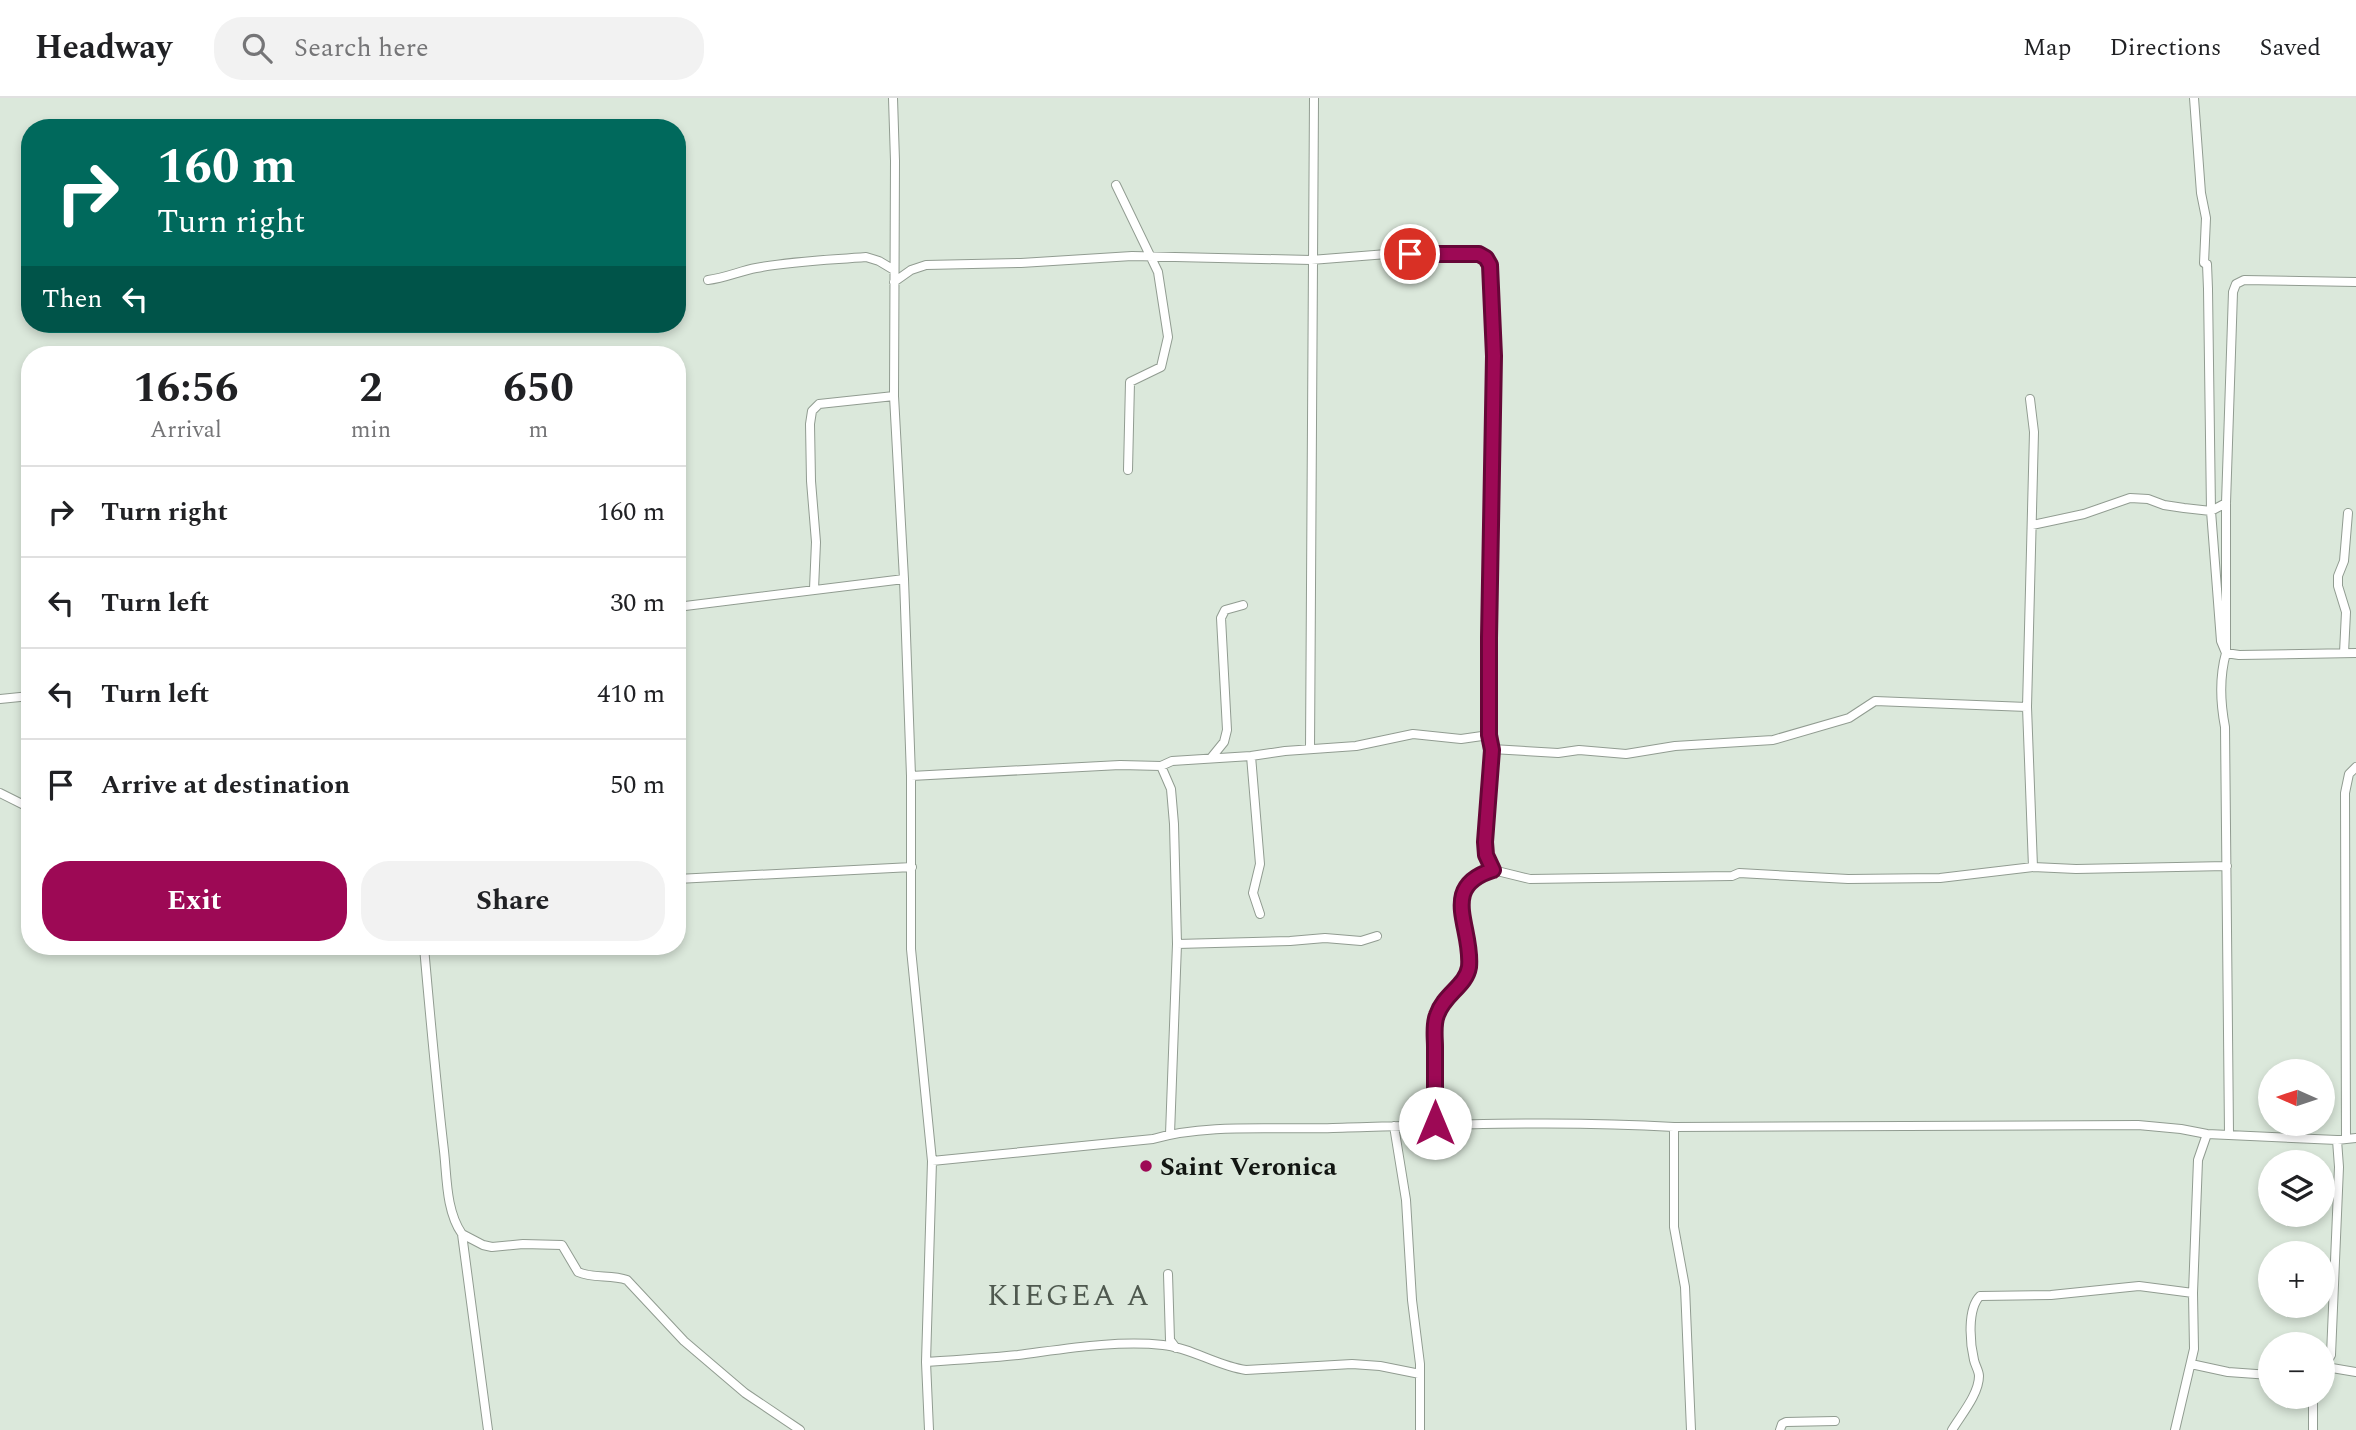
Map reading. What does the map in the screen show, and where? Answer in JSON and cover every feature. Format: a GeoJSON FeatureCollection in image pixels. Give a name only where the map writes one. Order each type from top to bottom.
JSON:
{"type":"FeatureCollection","features":[{"type":"Feature","properties":{"kind":"street"},"geometry":{"type":"LineString","coordinates":[[893,98],[894,396],[911,776],[911,949],[932,1161],[926,1362],[929,1430]]}},
{"type":"Feature","properties":{"kind":"street"},"geometry":{"type":"LineString","coordinates":[[1310,749],[1314,98]]}},
{"type":"Feature","properties":{"kind":"street"},"geometry":{"type":"LineString","coordinates":[[2194,98],[2201,193],[2206,218],[2204,263],[2207,264],[2211,511],[2217,610],[2221,641],[2226,653]]}},
{"type":"Feature","properties":{"kind":"street"},"geometry":{"type":"LineString","coordinates":[[1116,185],[1158,272],[1168,337],[1161,367],[1130,382],[1128,470]]}},
{"type":"Feature","properties":{"kind":"street"},"geometry":{"type":"LineString","coordinates":[[894,282],[911,270],[926,265],[1150,257],[1311,260],[1387,254],[1479,254],[1486,258],[1490,265],[1494,356],[1489,638],[1489,735],[1492,750],[1485,842],[1486,855],[1493,870]]}},
{"type":"Feature","properties":{"kind":"street"},"geometry":{"type":"LineString","coordinates":[[708,280],[780,264],[866,257],[894,270]]}},
{"type":"Feature","properties":{"kind":"street"},"geometry":{"type":"LineString","coordinates":[[2229,1134],[2225,727],[2220,704],[2221,673],[2226,653],[2225,503],[2232,299],[2236,284],[2244,280],[2356,282]]}},
{"type":"Feature","properties":{"kind":"street"},"geometry":{"type":"LineString","coordinates":[[814,589],[816,542],[811,481],[812,411],[819,404],[894,396]]}},
{"type":"Feature","properties":{"kind":"street"},"geometry":{"type":"LineString","coordinates":[[2030,399],[2034,432],[2027,707],[2033,867]]}},
{"type":"Feature","properties":{"kind":"street"},"geometry":{"type":"LineString","coordinates":[[2032,525],[2084,514],[2130,498],[2148,499],[2184,509],[2211,511],[2225,503]]}},
{"type":"Feature","properties":{"kind":"street"},"geometry":{"type":"LineString","coordinates":[[2344,653],[2346,612],[2338,586],[2338,576],[2344,561],[2348,513]]}},
{"type":"Feature","properties":{"kind":"street"},"geometry":{"type":"LineString","coordinates":[[686,606],[904,579]]}},
{"type":"Feature","properties":{"kind":"street"},"geometry":{"type":"LineString","coordinates":[[1211,758],[1224,742],[1227,730],[1221,618],[1225,610],[1243,605]]}},
{"type":"Feature","properties":{"kind":"street"},"geometry":{"type":"LineString","coordinates":[[2226,653],[2356,653]]}},
{"type":"Feature","properties":{"kind":"street"},"geometry":{"type":"LineString","coordinates":[[0,699],[21,697]]}},
{"type":"Feature","properties":{"kind":"street"},"geometry":{"type":"LineString","coordinates":[[1492,750],[1558,753],[1579,750],[1626,754],[1675,746],[1773,740],[1849,718],[1875,701],[2027,707]]}},
{"type":"Feature","properties":{"kind":"street"},"geometry":{"type":"LineString","coordinates":[[911,776],[1120,765],[1161,766],[1172,761],[1251,757],[1356,746],[1413,734],[1461,739],[1489,735]]}},
{"type":"Feature","properties":{"kind":"street"},"geometry":{"type":"LineString","coordinates":[[1251,757],[1260,864],[1254,893],[1260,914]]}},
{"type":"Feature","properties":{"kind":"street"},"geometry":{"type":"LineString","coordinates":[[1161,766],[1171,789],[1177,944],[1170,1134]]}},
{"type":"Feature","properties":{"kind":"street"},"geometry":{"type":"LineString","coordinates":[[2332,1332],[2352,909],[2346,783],[2356,766]]}},
{"type":"Feature","properties":{"kind":"street"},"geometry":{"type":"LineString","coordinates":[[0,793],[21,804]]}},
{"type":"Feature","properties":{"kind":"street"},"geometry":{"type":"LineString","coordinates":[[1435,1123],[1435,1019],[1442,1003],[1463,982],[1469,965],[1461,896],[1474,878],[1493,870],[1530,879],[1680,879],[1732,876],[1739,873],[1848,879],[1940,878],[2033,867],[2077,869],[2227,866]]}},
{"type":"Feature","properties":{"kind":"street"},"geometry":{"type":"LineString","coordinates":[[686,879],[912,867]]}},
{"type":"Feature","properties":{"kind":"street"},"geometry":{"type":"LineString","coordinates":[[1177,944],[1290,942],[1312,938],[1361,942],[1377,936]]}},
{"type":"Feature","properties":{"kind":"street"},"geometry":{"type":"LineString","coordinates":[[425,955],[435,1081],[449,1198],[454,1223],[462,1234],[492,1247],[523,1244],[562,1245],[578,1272],[588,1276],[619,1277],[627,1280],[684,1341],[745,1393],[800,1430]]}},
{"type":"Feature","properties":{"kind":"street"},"geometry":{"type":"LineString","coordinates":[[932,1161],[1153,1139],[1170,1134],[1266,1127],[1435,1123],[1619,1123],[1674,1127],[2100,1125],[2180,1129],[2207,1134],[2356,1139]]}},
{"type":"Feature","properties":{"kind":"street"},"geometry":{"type":"LineString","coordinates":[[1395,1126],[1406,1200],[1420,1374],[1420,1430]]}},
{"type":"Feature","properties":{"kind":"street"},"geometry":{"type":"LineString","coordinates":[[1674,1127],[1674,1227],[1685,1287],[1691,1430]]}},
{"type":"Feature","properties":{"kind":"street"},"geometry":{"type":"LineString","coordinates":[[2175,1430],[2194,1349],[2193,1293],[2198,1160],[2207,1134]]}},
{"type":"Feature","properties":{"kind":"street"},"geometry":{"type":"LineString","coordinates":[[462,1234],[488,1430]]}},
{"type":"Feature","properties":{"kind":"street"},"geometry":{"type":"LineString","coordinates":[[1168,1274],[1170,1340],[1176,1348]]}},
{"type":"Feature","properties":{"kind":"street"},"geometry":{"type":"LineString","coordinates":[[1952,1430],[1975,1391],[1979,1376],[1972,1345],[1972,1325],[1974,1303],[1980,1296],[2051,1295],[2139,1286],[2193,1293]]}},
{"type":"Feature","properties":{"kind":"street"},"geometry":{"type":"LineString","coordinates":[[926,1362],[1095,1346],[1163,1345],[1229,1368],[1246,1370],[1352,1364],[1420,1374]]}},
{"type":"Feature","properties":{"kind":"street"},"geometry":{"type":"LineString","coordinates":[[2191,1364],[2228,1372],[2258,1374]]}},
{"type":"Feature","properties":{"kind":"street"},"geometry":{"type":"LineString","coordinates":[[2335,1370],[2356,1372]]}},
{"type":"Feature","properties":{"kind":"street"},"geometry":{"type":"LineString","coordinates":[[2313,1409],[2313,1430]]}},
{"type":"Feature","properties":{"kind":"street"},"geometry":{"type":"LineString","coordinates":[[1780,1430],[1786,1422],[1835,1421]]}},
{"type":"Feature","properties":{"kind":"place","name":"Saint Veronica"},"geometry":{"type":"Point","coordinates":[1146,1166]}},
{"type":"Feature","properties":{"kind":"district","name":"KIEGEA A"},"geometry":{"type":"Point","coordinates":[1069,1295]}},
{"type":"Feature","properties":{"kind":"route"},"geometry":{"type":"LineString","coordinates":[[1410,254],[1479,254],[1486,258],[1490,265],[1493,297],[1489,638],[1489,735],[1492,750],[1485,842],[1486,855],[1493,870],[1474,878],[1461,896],[1469,965],[1463,982],[1442,1003],[1435,1019],[1435,1123]]}}]}
